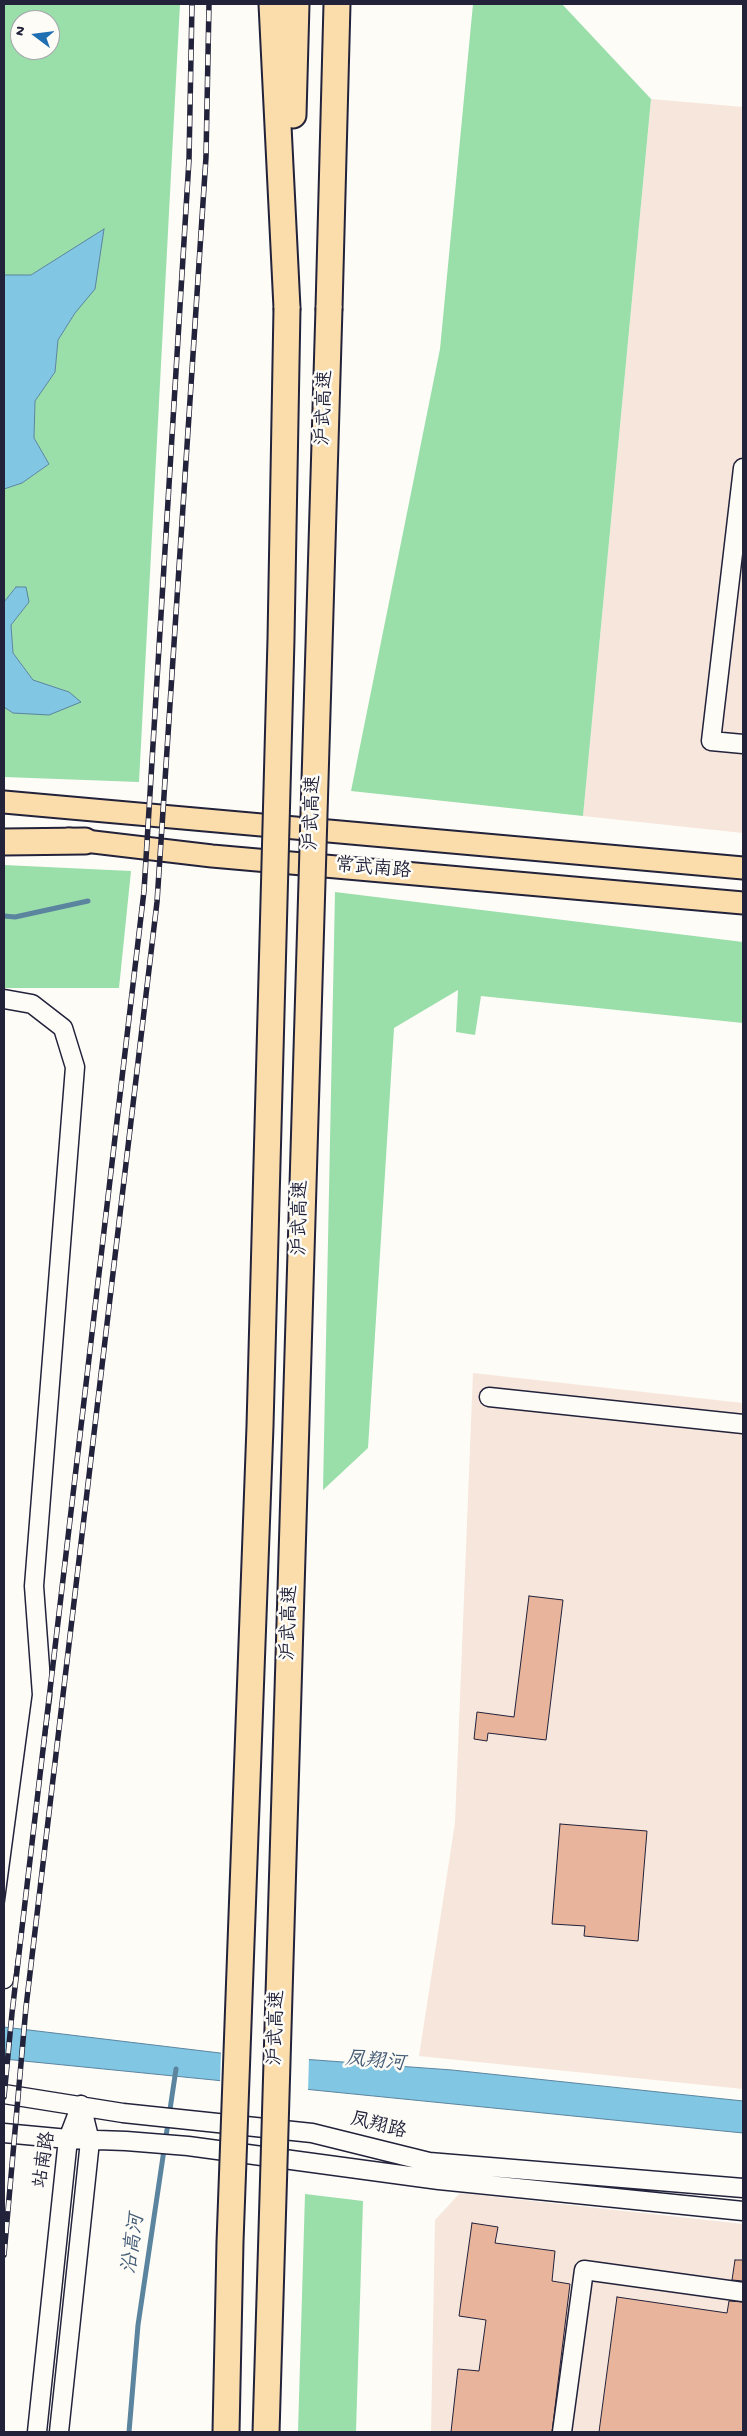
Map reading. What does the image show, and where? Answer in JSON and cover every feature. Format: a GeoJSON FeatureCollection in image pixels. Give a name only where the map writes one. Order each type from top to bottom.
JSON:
{"type":"FeatureCollection","features":[{"type":"Feature","properties":{"kind":"highway"},"geometry":{"type":"LineString","coordinates":[[272,4],[288,308]]}},
{"type":"Feature","properties":{"kind":"highway","name":"沪武高速"},"geometry":{"type":"LineString","coordinates":[[226,2432],[230,2242],[260,1426],[296,4]]}},
{"type":"Feature","properties":{"kind":"highway","name":"沪武高速"},"geometry":{"type":"LineString","coordinates":[[266,2432],[337,4]]}},
{"type":"Feature","properties":{"kind":"highway"},"geometry":{"type":"LineString","coordinates":[[4,842],[85,841]]}},
{"type":"Feature","properties":{"kind":"main road","name":"常武南路"},"geometry":{"type":"LineString","coordinates":[[4,802],[743,868]]}},
{"type":"Feature","properties":{"kind":"main road","name":"常武南路"},"geometry":{"type":"LineString","coordinates":[[4,830],[212,856],[743,903]]}},
{"type":"Feature","properties":{"kind":"street"},"geometry":{"type":"LineString","coordinates":[[743,468],[711,741],[743,744]]}},
{"type":"Feature","properties":{"kind":"street"},"geometry":{"type":"LineString","coordinates":[[4,1000],[32,1004],[62,1028],[75,1067],[34,1586],[42,1695],[4,1980]]}},
{"type":"Feature","properties":{"kind":"street"},"geometry":{"type":"LineString","coordinates":[[489,1397],[743,1424]]}},
{"type":"Feature","properties":{"kind":"street","name":"凤翔路"},"geometry":{"type":"LineString","coordinates":[[4,2094],[185,2121],[312,2133],[429,2162],[743,2188]]}},
{"type":"Feature","properties":{"kind":"street","name":"站南路"},"geometry":{"type":"LineString","coordinates":[[37,2432],[68,2139],[81,2105]]}},
{"type":"Feature","properties":{"kind":"street","name":"站南路"},"geometry":{"type":"LineString","coordinates":[[59,2432],[90,2141],[81,2105]]}},
{"type":"Feature","properties":{"kind":"street"},"geometry":{"type":"LineString","coordinates":[[4,2133],[90,2141],[126,2140],[188,2146],[439,2180],[743,2211]]}},
{"type":"Feature","properties":{"kind":"street"},"geometry":{"type":"LineString","coordinates":[[562,2432],[584,2270],[743,2292]]}},
{"type":"Feature","properties":{"kind":"shaded area"},"geometry":{"type":"Polygon","coordinates":[[[651,99],[743,107],[743,833],[583,816],[651,99]]]}},
{"type":"Feature","properties":{"kind":"shaded area"},"geometry":{"type":"Polygon","coordinates":[[[473,1373],[743,1403],[743,2089],[419,2056],[455,1823],[473,1373]]]}},
{"type":"Feature","properties":{"kind":"shaded area"},"geometry":{"type":"Polygon","coordinates":[[[460,2193],[743,2224],[743,2432],[431,2432],[435,2220],[460,2193]]]}},
{"type":"Feature","properties":{"kind":"green space"},"geometry":{"type":"Polygon","coordinates":[[[4,4],[180,4],[139,782],[4,777],[4,707],[13,713],[69,692],[33,680],[13,653],[11,625],[29,602],[16,587],[4,602],[4,489],[22,483],[49,464],[34,438],[35,401],[55,372],[58,340],[75,313],[104,230],[31,275],[4,275],[4,4]]]}},
{"type":"Feature","properties":{"kind":"green space"},"geometry":{"type":"Polygon","coordinates":[[[473,4],[562,4],[651,99],[583,816],[351,791],[440,349],[473,4]]]}},
{"type":"Feature","properties":{"kind":"green space"},"geometry":{"type":"Polygon","coordinates":[[[4,865],[131,871],[119,988],[4,988],[4,865]]]}},
{"type":"Feature","properties":{"kind":"green space"},"geometry":{"type":"Polygon","coordinates":[[[335,892],[743,942],[743,1023],[481,996],[475,1035],[456,1032],[458,990],[394,1028],[368,1448],[323,1490],[335,892]]]}},
{"type":"Feature","properties":{"kind":"green space"},"geometry":{"type":"Polygon","coordinates":[[[305,2194],[363,2201],[356,2432],[298,2432],[305,2194]]]}},
{"type":"Feature","properties":{"kind":"water"},"geometry":{"type":"Polygon","coordinates":[[[104,229],[95,289],[75,313],[58,340],[55,372],[35,401],[34,438],[49,464],[22,483],[4,489],[4,275],[31,275],[104,229]]]}},
{"type":"Feature","properties":{"kind":"water"},"geometry":{"type":"Polygon","coordinates":[[[16,587],[26,587],[29,602],[11,625],[13,653],[33,680],[69,692],[81,702],[49,715],[13,713],[4,707],[4,602],[16,587]]]}},
{"type":"Feature","properties":{"kind":"water"},"geometry":{"type":"Polygon","coordinates":[[[4,2027],[220,2053],[452,2070],[743,2101],[743,2133],[4,2059],[4,2027]]]}},
{"type":"Feature","properties":{"kind":"pier"},"geometry":{"type":"Polygon","coordinates":[[[221,2051],[309,2057],[308,2092],[220,2083],[221,2051]]]}},
{"type":"Feature","properties":{"kind":"building"},"geometry":{"type":"Polygon","coordinates":[[[529,1596],[563,1600],[546,1740],[488,1733],[487,1741],[474,1739],[477,1712],[514,1717],[529,1596]]]}},
{"type":"Feature","properties":{"kind":"building"},"geometry":{"type":"Polygon","coordinates":[[[560,1824],[647,1831],[638,1941],[584,1936],[585,1926],[552,1924],[560,1824]]]}},
{"type":"Feature","properties":{"kind":"building"},"geometry":{"type":"Polygon","coordinates":[[[472,2223],[498,2227],[495,2243],[555,2251],[552,2281],[570,2284],[552,2432],[451,2432],[458,2369],[479,2371],[486,2320],[459,2316],[472,2223]]]}},
{"type":"Feature","properties":{"kind":"building"},"geometry":{"type":"Polygon","coordinates":[[[735,2260],[743,2260],[743,2281],[732,2280],[735,2260]]]}},
{"type":"Feature","properties":{"kind":"building"},"geometry":{"type":"Polygon","coordinates":[[[617,2297],[727,2313],[729,2301],[743,2302],[743,2432],[599,2432],[617,2297]]]}},
{"type":"Feature","properties":{"kind":"waterway"},"geometry":{"type":"LineString","coordinates":[[4,916],[15,917],[88,901]]}},
{"type":"Feature","properties":{"kind":"waterway","name":"沿高河"},"geometry":{"type":"LineString","coordinates":[[129,2432],[138,2325],[176,2069]]}},
{"type":"Feature","properties":{"kind":"railway"},"geometry":{"type":"LineString","coordinates":[[4,2097],[12,2013],[144,891],[189,160],[192,4]]}},
{"type":"Feature","properties":{"kind":"railway"},"geometry":{"type":"LineString","coordinates":[[4,2255],[26,2007],[157,902],[206,157],[209,4]]}},
{"type":"Feature","properties":{"kind":"water label","name":"凤翔河"},"geometry":{"type":"Point","coordinates":[375,2063]}}]}
